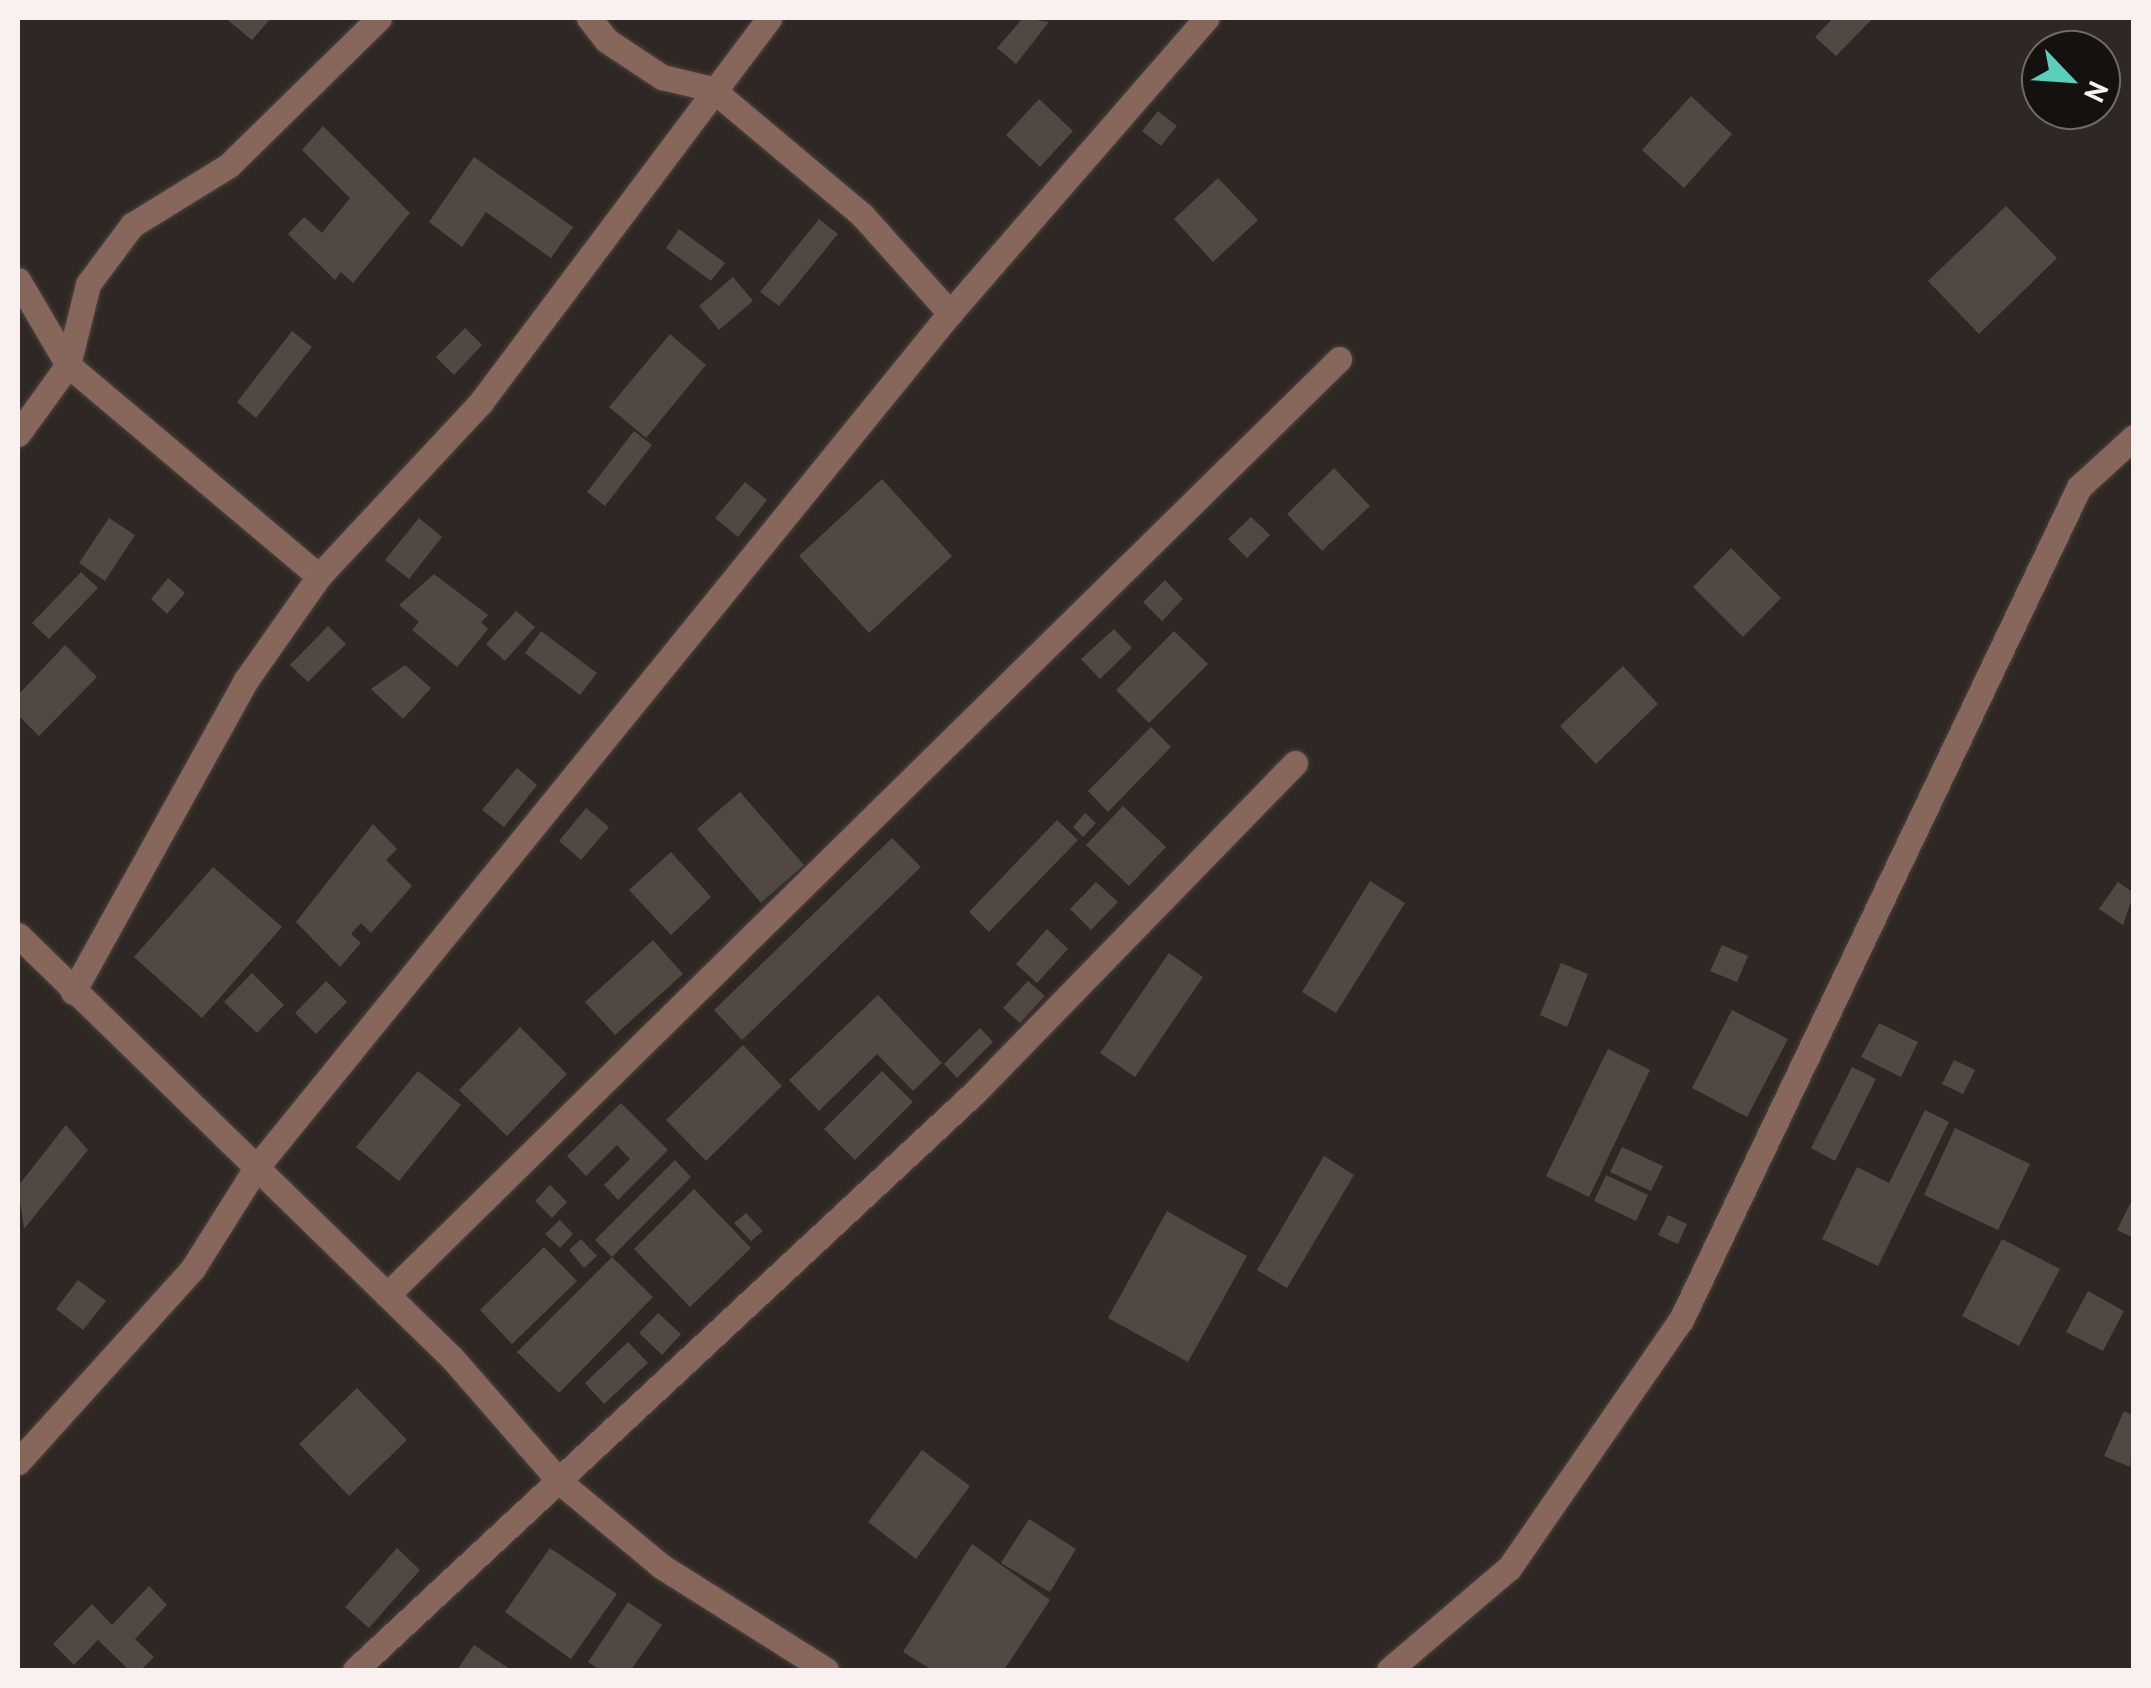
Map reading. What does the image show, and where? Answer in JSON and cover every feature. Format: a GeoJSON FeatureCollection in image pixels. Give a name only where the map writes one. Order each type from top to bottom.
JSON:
{"type":"FeatureCollection","features":[{"type":"Feature","properties":{"kind":"street"},"geometry":{"type":"LineString","coordinates":[[18,434],[68,364],[88,284],[132,225],[229,165],[380,18]]}},
{"type":"Feature","properties":{"kind":"street"},"geometry":{"type":"LineString","coordinates":[[589,18],[606,40],[662,77],[712,89],[862,215],[950,313]]}},
{"type":"Feature","properties":{"kind":"street"},"geometry":{"type":"LineString","coordinates":[[73,992],[246,680],[319,576],[481,402],[712,89],[770,18]]}},
{"type":"Feature","properties":{"kind":"street"},"geometry":{"type":"LineString","coordinates":[[18,1462],[193,1268],[256,1168],[950,313],[1206,18]]}},
{"type":"Feature","properties":{"kind":"street"},"geometry":{"type":"LineString","coordinates":[[18,280],[68,364],[319,576]]}},
{"type":"Feature","properties":{"kind":"street"},"geometry":{"type":"LineString","coordinates":[[387,1295],[1339,359]]}},
{"type":"Feature","properties":{"kind":"street"},"geometry":{"type":"LineString","coordinates":[[1388,1670],[1509,1568],[1681,1320],[2079,487],[2134,437]]}},
{"type":"Feature","properties":{"kind":"street"},"geometry":{"type":"LineString","coordinates":[[355,1670],[975,1092],[1295,762]]}},
{"type":"Feature","properties":{"kind":"street"},"geometry":{"type":"LineString","coordinates":[[18,934],[387,1295],[560,1482],[661,1566],[826,1670]]}},
{"type":"Feature","properties":{"kind":"building"},"geometry":{"type":"Polygon","coordinates":[[[225,18],[271,18],[252,40],[225,18]]]}},
{"type":"Feature","properties":{"kind":"building"},"geometry":{"type":"Polygon","coordinates":[[[1023,18],[1049,22],[1016,64],[997,48],[1023,18]]]}},
{"type":"Feature","properties":{"kind":"building"},"geometry":{"type":"Polygon","coordinates":[[[1833,18],[1873,18],[1836,56],[1815,37],[1833,18]]]}},
{"type":"Feature","properties":{"kind":"building"},"geometry":{"type":"Polygon","coordinates":[[[1691,96],[1732,134],[1684,188],[1642,150],[1691,96]]]}},
{"type":"Feature","properties":{"kind":"building"},"geometry":{"type":"Polygon","coordinates":[[[1039,99],[1073,131],[1040,167],[1006,135],[1039,99]]]}},
{"type":"Feature","properties":{"kind":"building"},"geometry":{"type":"Polygon","coordinates":[[[1158,111],[1177,126],[1161,146],[1142,131],[1158,111]]]}},
{"type":"Feature","properties":{"kind":"building"},"geometry":{"type":"Polygon","coordinates":[[[323,126],[410,213],[353,283],[341,272],[335,280],[288,234],[304,217],[322,233],[350,198],[302,150],[323,126]]]}},
{"type":"Feature","properties":{"kind":"building"},"geometry":{"type":"Polygon","coordinates":[[[474,157],[573,227],[551,258],[486,212],[462,247],[429,222],[474,157]]]}},
{"type":"Feature","properties":{"kind":"building"},"geometry":{"type":"Polygon","coordinates":[[[1218,178],[1258,220],[1213,262],[1174,219],[1218,178]]]}},
{"type":"Feature","properties":{"kind":"building"},"geometry":{"type":"Polygon","coordinates":[[[2006,206],[2057,258],[1979,334],[1928,281],[2006,206]]]}},
{"type":"Feature","properties":{"kind":"building"},"geometry":{"type":"Polygon","coordinates":[[[819,219],[838,234],[779,306],[760,292],[819,219]]]}},
{"type":"Feature","properties":{"kind":"building"},"geometry":{"type":"Polygon","coordinates":[[[679,229],[725,263],[711,281],[666,248],[679,229]]]}},
{"type":"Feature","properties":{"kind":"building"},"geometry":{"type":"Polygon","coordinates":[[[733,277],[753,301],[719,330],[699,306],[733,277]]]}},
{"type":"Feature","properties":{"kind":"building"},"geometry":{"type":"Polygon","coordinates":[[[465,328],[482,345],[454,375],[436,357],[465,328]]]}},
{"type":"Feature","properties":{"kind":"building"},"geometry":{"type":"Polygon","coordinates":[[[292,331],[312,347],[256,418],[237,402],[292,331]]]}},
{"type":"Feature","properties":{"kind":"building"},"geometry":{"type":"Polygon","coordinates":[[[670,334],[706,365],[646,438],[609,407],[670,334]]]}},
{"type":"Feature","properties":{"kind":"building"},"geometry":{"type":"Polygon","coordinates":[[[634,431],[652,445],[605,506],[587,492],[634,431]]]}},
{"type":"Feature","properties":{"kind":"building"},"geometry":{"type":"Polygon","coordinates":[[[1334,468],[1370,506],[1322,551],[1287,514],[1334,468]]]}},
{"type":"Feature","properties":{"kind":"building"},"geometry":{"type":"Polygon","coordinates":[[[882,479],[952,556],[869,633],[799,556],[882,479]]]}},
{"type":"Feature","properties":{"kind":"building"},"geometry":{"type":"Polygon","coordinates":[[[745,482],[767,500],[738,537],[715,518],[745,482]]]}},
{"type":"Feature","properties":{"kind":"building"},"geometry":{"type":"Polygon","coordinates":[[[1251,517],[1270,535],[1247,558],[1228,539],[1251,517]]]}},
{"type":"Feature","properties":{"kind":"building"},"geometry":{"type":"Polygon","coordinates":[[[109,518],[135,535],[105,581],[79,563],[109,518]]]}},
{"type":"Feature","properties":{"kind":"building"},"geometry":{"type":"Polygon","coordinates":[[[419,518],[442,537],[409,579],[385,560],[419,518]]]}},
{"type":"Feature","properties":{"kind":"building"},"geometry":{"type":"Polygon","coordinates":[[[1731,548],[1781,598],[1743,637],[1693,587],[1731,548]]]}},
{"type":"Feature","properties":{"kind":"building"},"geometry":{"type":"Polygon","coordinates":[[[81,572],[98,588],[49,639],[32,623],[81,572]]]}},
{"type":"Feature","properties":{"kind":"building"},"geometry":{"type":"Polygon","coordinates":[[[434,574],[488,615],[481,622],[488,629],[457,667],[412,630],[419,622],[399,605],[434,574]]]}},
{"type":"Feature","properties":{"kind":"building"},"geometry":{"type":"Polygon","coordinates":[[[168,578],[185,593],[167,614],[151,599],[168,578]]]}},
{"type":"Feature","properties":{"kind":"building"},"geometry":{"type":"Polygon","coordinates":[[[1165,580],[1183,599],[1162,621],[1143,602],[1165,580]]]}},
{"type":"Feature","properties":{"kind":"building"},"geometry":{"type":"Polygon","coordinates":[[[516,611],[535,627],[505,661],[486,644],[516,611]]]}},
{"type":"Feature","properties":{"kind":"building"},"geometry":{"type":"Polygon","coordinates":[[[328,626],[346,644],[308,682],[290,665],[328,626]]]}},
{"type":"Feature","properties":{"kind":"building"},"geometry":{"type":"Polygon","coordinates":[[[1114,629],[1132,648],[1100,679],[1081,659],[1114,629]]]}},
{"type":"Feature","properties":{"kind":"building"},"geometry":{"type":"Polygon","coordinates":[[[541,631],[597,673],[580,695],[525,653],[541,631]]]}},
{"type":"Feature","properties":{"kind":"building"},"geometry":{"type":"Polygon","coordinates":[[[1174,631],[1208,664],[1149,723],[1116,690],[1174,631]]]}},
{"type":"Feature","properties":{"kind":"building"},"geometry":{"type":"Polygon","coordinates":[[[65,645],[97,677],[39,736],[18,715],[18,695],[65,645]]]}},
{"type":"Feature","properties":{"kind":"building"},"geometry":{"type":"Polygon","coordinates":[[[405,665],[431,688],[403,719],[371,689],[405,665]]]}},
{"type":"Feature","properties":{"kind":"building"},"geometry":{"type":"Polygon","coordinates":[[[1623,666],[1658,704],[1596,764],[1560,726],[1623,666]]]}},
{"type":"Feature","properties":{"kind":"building"},"geometry":{"type":"Polygon","coordinates":[[[1151,727],[1171,747],[1108,812],[1088,791],[1151,727]]]}},
{"type":"Feature","properties":{"kind":"building"},"geometry":{"type":"Polygon","coordinates":[[[517,768],[537,785],[504,827],[482,810],[517,768]]]}},
{"type":"Feature","properties":{"kind":"building"},"geometry":{"type":"Polygon","coordinates":[[[740,792],[804,865],[761,903],[697,829],[740,792]]]}},
{"type":"Feature","properties":{"kind":"building"},"geometry":{"type":"Polygon","coordinates":[[[1123,806],[1166,847],[1129,886],[1086,845],[1123,806]]]}},
{"type":"Feature","properties":{"kind":"building"},"geometry":{"type":"Polygon","coordinates":[[[586,808],[609,827],[581,860],[559,841],[586,808]]]}},
{"type":"Feature","properties":{"kind":"building"},"geometry":{"type":"Polygon","coordinates":[[[1085,813],[1096,823],[1083,837],[1073,827],[1085,813]]]}},
{"type":"Feature","properties":{"kind":"building"},"geometry":{"type":"Polygon","coordinates":[[[1057,820],[1078,840],[989,932],[969,912],[1057,820]]]}},
{"type":"Feature","properties":{"kind":"building"},"geometry":{"type":"Polygon","coordinates":[[[373,824],[397,849],[386,860],[412,886],[371,933],[361,923],[351,934],[361,943],[340,967],[296,922],[373,824]]]}},
{"type":"Feature","properties":{"kind":"building"},"geometry":{"type":"Polygon","coordinates":[[[892,838],[921,867],[742,1040],[714,1010],[892,838]]]}},
{"type":"Feature","properties":{"kind":"building"},"geometry":{"type":"Polygon","coordinates":[[[671,852],[711,897],[671,935],[629,890],[671,852]]]}},
{"type":"Feature","properties":{"kind":"building"},"geometry":{"type":"Polygon","coordinates":[[[213,867],[282,927],[202,1018],[134,957],[213,867]]]}},
{"type":"Feature","properties":{"kind":"building"},"geometry":{"type":"Polygon","coordinates":[[[1370,881],[1405,903],[1336,1013],[1302,992],[1370,881]]]}},
{"type":"Feature","properties":{"kind":"building"},"geometry":{"type":"Polygon","coordinates":[[[1096,882],[1118,902],[1091,930],[1070,909],[1096,882]]]}},
{"type":"Feature","properties":{"kind":"building"},"geometry":{"type":"Polygon","coordinates":[[[2118,882],[2134,893],[2123,925],[2099,909],[2118,882]]]}},
{"type":"Feature","properties":{"kind":"building"},"geometry":{"type":"Polygon","coordinates":[[[1047,929],[1068,949],[1037,983],[1016,964],[1047,929]]]}},
{"type":"Feature","properties":{"kind":"building"},"geometry":{"type":"Polygon","coordinates":[[[653,940],[683,974],[615,1035],[585,1002],[653,940]]]}},
{"type":"Feature","properties":{"kind":"building"},"geometry":{"type":"Polygon","coordinates":[[[1722,945],[1748,956],[1737,982],[1710,971],[1722,945]]]}},
{"type":"Feature","properties":{"kind":"building"},"geometry":{"type":"Polygon","coordinates":[[[1169,953],[1203,977],[1135,1077],[1100,1053],[1169,953]]]}},
{"type":"Feature","properties":{"kind":"building"},"geometry":{"type":"Polygon","coordinates":[[[1561,963],[1588,974],[1567,1027],[1540,1015],[1561,963]]]}},
{"type":"Feature","properties":{"kind":"building"},"geometry":{"type":"Polygon","coordinates":[[[252,973],[284,1005],[257,1033],[224,1002],[252,973]]]}},
{"type":"Feature","properties":{"kind":"building"},"geometry":{"type":"Polygon","coordinates":[[[326,981],[347,1002],[316,1034],[295,1013],[326,981]]]}},
{"type":"Feature","properties":{"kind":"building"},"geometry":{"type":"Polygon","coordinates":[[[1028,981],[1045,996],[1020,1023],[1003,1008],[1028,981]]]}},
{"type":"Feature","properties":{"kind":"building"},"geometry":{"type":"Polygon","coordinates":[[[878,995],[942,1063],[913,1091],[877,1054],[819,1111],[789,1080],[878,995]]]}},
{"type":"Feature","properties":{"kind":"building"},"geometry":{"type":"Polygon","coordinates":[[[1732,1010],[1788,1039],[1747,1117],[1692,1088],[1732,1010]]]}},
{"type":"Feature","properties":{"kind":"building"},"geometry":{"type":"Polygon","coordinates":[[[1879,1023],[1918,1042],[1901,1077],[1861,1057],[1879,1023]]]}},
{"type":"Feature","properties":{"kind":"building"},"geometry":{"type":"Polygon","coordinates":[[[520,1027],[567,1074],[507,1136],[459,1090],[520,1027]]]}},
{"type":"Feature","properties":{"kind":"building"},"geometry":{"type":"Polygon","coordinates":[[[980,1028],[993,1042],[957,1078],[944,1064],[980,1028]]]}},
{"type":"Feature","properties":{"kind":"building"},"geometry":{"type":"Polygon","coordinates":[[[743,1045],[782,1086],[706,1161],[666,1120],[743,1045]]]}},
{"type":"Feature","properties":{"kind":"building"},"geometry":{"type":"Polygon","coordinates":[[[1608,1049],[1650,1070],[1589,1197],[1546,1176],[1608,1049]]]}},
{"type":"Feature","properties":{"kind":"building"},"geometry":{"type":"Polygon","coordinates":[[[1954,1060],[1975,1070],[1963,1094],[1942,1084],[1954,1060]]]}},
{"type":"Feature","properties":{"kind":"building"},"geometry":{"type":"Polygon","coordinates":[[[1852,1067],[1876,1079],[1835,1161],[1811,1148],[1852,1067]]]}},
{"type":"Feature","properties":{"kind":"building"},"geometry":{"type":"Polygon","coordinates":[[[418,1071],[461,1105],[399,1181],[356,1147],[418,1071]]]}},
{"type":"Feature","properties":{"kind":"building"},"geometry":{"type":"Polygon","coordinates":[[[882,1071],[913,1102],[855,1160],[824,1129],[882,1071]]]}},
{"type":"Feature","properties":{"kind":"building"},"geometry":{"type":"Polygon","coordinates":[[[621,1103],[668,1150],[618,1200],[604,1185],[630,1159],[617,1145],[586,1176],[567,1156],[621,1103]]]}},
{"type":"Feature","properties":{"kind":"building"},"geometry":{"type":"Polygon","coordinates":[[[1925,1110],[1949,1122],[1878,1266],[1822,1239],[1857,1167],[1889,1183],[1925,1110]]]}},
{"type":"Feature","properties":{"kind":"building"},"geometry":{"type":"Polygon","coordinates":[[[66,1125],[88,1150],[24,1229],[18,1186],[66,1125]]]}},
{"type":"Feature","properties":{"kind":"building"},"geometry":{"type":"Polygon","coordinates":[[[1955,1128],[2030,1164],[1998,1230],[1924,1195],[1955,1128]]]}},
{"type":"Feature","properties":{"kind":"building"},"geometry":{"type":"Polygon","coordinates":[[[1622,1147],[1663,1166],[1651,1191],[1610,1172],[1622,1147]]]}},
{"type":"Feature","properties":{"kind":"building"},"geometry":{"type":"Polygon","coordinates":[[[1324,1156],[1354,1175],[1287,1288],[1257,1270],[1324,1156]]]}},
{"type":"Feature","properties":{"kind":"building"},"geometry":{"type":"Polygon","coordinates":[[[675,1160],[691,1177],[612,1257],[595,1240],[675,1160]]]}},
{"type":"Feature","properties":{"kind":"building"},"geometry":{"type":"Polygon","coordinates":[[[1606,1175],[1648,1195],[1636,1221],[1594,1201],[1606,1175]]]}},
{"type":"Feature","properties":{"kind":"building"},"geometry":{"type":"Polygon","coordinates":[[[550,1185],[567,1202],[552,1218],[535,1201],[550,1185]]]}},
{"type":"Feature","properties":{"kind":"building"},"geometry":{"type":"Polygon","coordinates":[[[694,1189],[751,1248],[690,1307],[634,1249],[694,1189]]]}},
{"type":"Feature","properties":{"kind":"building"},"geometry":{"type":"Polygon","coordinates":[[[2134,1196],[2134,1238],[2117,1230],[2134,1196]]]}},
{"type":"Feature","properties":{"kind":"building"},"geometry":{"type":"Polygon","coordinates":[[[1167,1211],[1247,1256],[1188,1362],[1108,1318],[1167,1211]]]}},
{"type":"Feature","properties":{"kind":"building"},"geometry":{"type":"Polygon","coordinates":[[[746,1213],[763,1231],[751,1241],[734,1223],[746,1213]]]}},
{"type":"Feature","properties":{"kind":"building"},"geometry":{"type":"Polygon","coordinates":[[[1668,1215],[1687,1224],[1678,1244],[1658,1235],[1668,1215]]]}},
{"type":"Feature","properties":{"kind":"building"},"geometry":{"type":"Polygon","coordinates":[[[560,1220],[573,1234],[560,1248],[545,1234],[560,1220]]]}},
{"type":"Feature","properties":{"kind":"building"},"geometry":{"type":"Polygon","coordinates":[[[581,1239],[597,1256],[584,1268],[569,1250],[581,1239]]]}},
{"type":"Feature","properties":{"kind":"building"},"geometry":{"type":"Polygon","coordinates":[[[2002,1239],[2060,1269],[2019,1346],[1962,1316],[2002,1239]]]}},
{"type":"Feature","properties":{"kind":"building"},"geometry":{"type":"Polygon","coordinates":[[[544,1247],[577,1281],[512,1344],[480,1310],[544,1247]]]}},
{"type":"Feature","properties":{"kind":"building"},"geometry":{"type":"Polygon","coordinates":[[[612,1257],[653,1297],[559,1393],[517,1352],[612,1257]]]}},
{"type":"Feature","properties":{"kind":"building"},"geometry":{"type":"Polygon","coordinates":[[[78,1280],[106,1301],[83,1330],[56,1309],[78,1280]]]}},
{"type":"Feature","properties":{"kind":"building"},"geometry":{"type":"Polygon","coordinates":[[[2088,1291],[2124,1311],[2103,1351],[2066,1332],[2088,1291]]]}},
{"type":"Feature","properties":{"kind":"building"},"geometry":{"type":"Polygon","coordinates":[[[658,1313],[681,1334],[662,1355],[639,1333],[658,1313]]]}},
{"type":"Feature","properties":{"kind":"building"},"geometry":{"type":"Polygon","coordinates":[[[628,1342],[648,1363],[604,1404],[585,1383],[628,1342]]]}},
{"type":"Feature","properties":{"kind":"building"},"geometry":{"type":"Polygon","coordinates":[[[357,1388],[407,1440],[349,1496],[299,1444],[357,1388]]]}},
{"type":"Feature","properties":{"kind":"building"},"geometry":{"type":"Polygon","coordinates":[[[2124,1411],[2134,1416],[2130,1467],[2104,1456],[2124,1411]]]}},
{"type":"Feature","properties":{"kind":"building"},"geometry":{"type":"Polygon","coordinates":[[[922,1450],[970,1486],[916,1559],[868,1522],[922,1450]]]}},
{"type":"Feature","properties":{"kind":"building"},"geometry":{"type":"Polygon","coordinates":[[[1029,1519],[1076,1549],[1050,1592],[1001,1563],[1029,1519]]]}},
{"type":"Feature","properties":{"kind":"building"},"geometry":{"type":"Polygon","coordinates":[[[972,1544],[1050,1600],[1004,1670],[932,1670],[903,1652],[972,1544]]]}},
{"type":"Feature","properties":{"kind":"building"},"geometry":{"type":"Polygon","coordinates":[[[397,1548],[420,1570],[369,1628],[345,1607],[397,1548]]]}},
{"type":"Feature","properties":{"kind":"building"},"geometry":{"type":"Polygon","coordinates":[[[550,1548],[617,1594],[571,1659],[505,1612],[550,1548]]]}},
{"type":"Feature","properties":{"kind":"building"},"geometry":{"type":"Polygon","coordinates":[[[149,1586],[167,1605],[135,1639],[154,1657],[141,1670],[129,1670],[98,1640],[74,1665],[53,1644],[92,1604],[112,1625],[149,1586]]]}},
{"type":"Feature","properties":{"kind":"building"},"geometry":{"type":"Polygon","coordinates":[[[628,1602],[662,1625],[631,1670],[600,1670],[588,1662],[628,1602]]]}},
{"type":"Feature","properties":{"kind":"building"},"geometry":{"type":"Polygon","coordinates":[[[474,1645],[511,1670],[457,1670],[474,1645]]]}}]}
